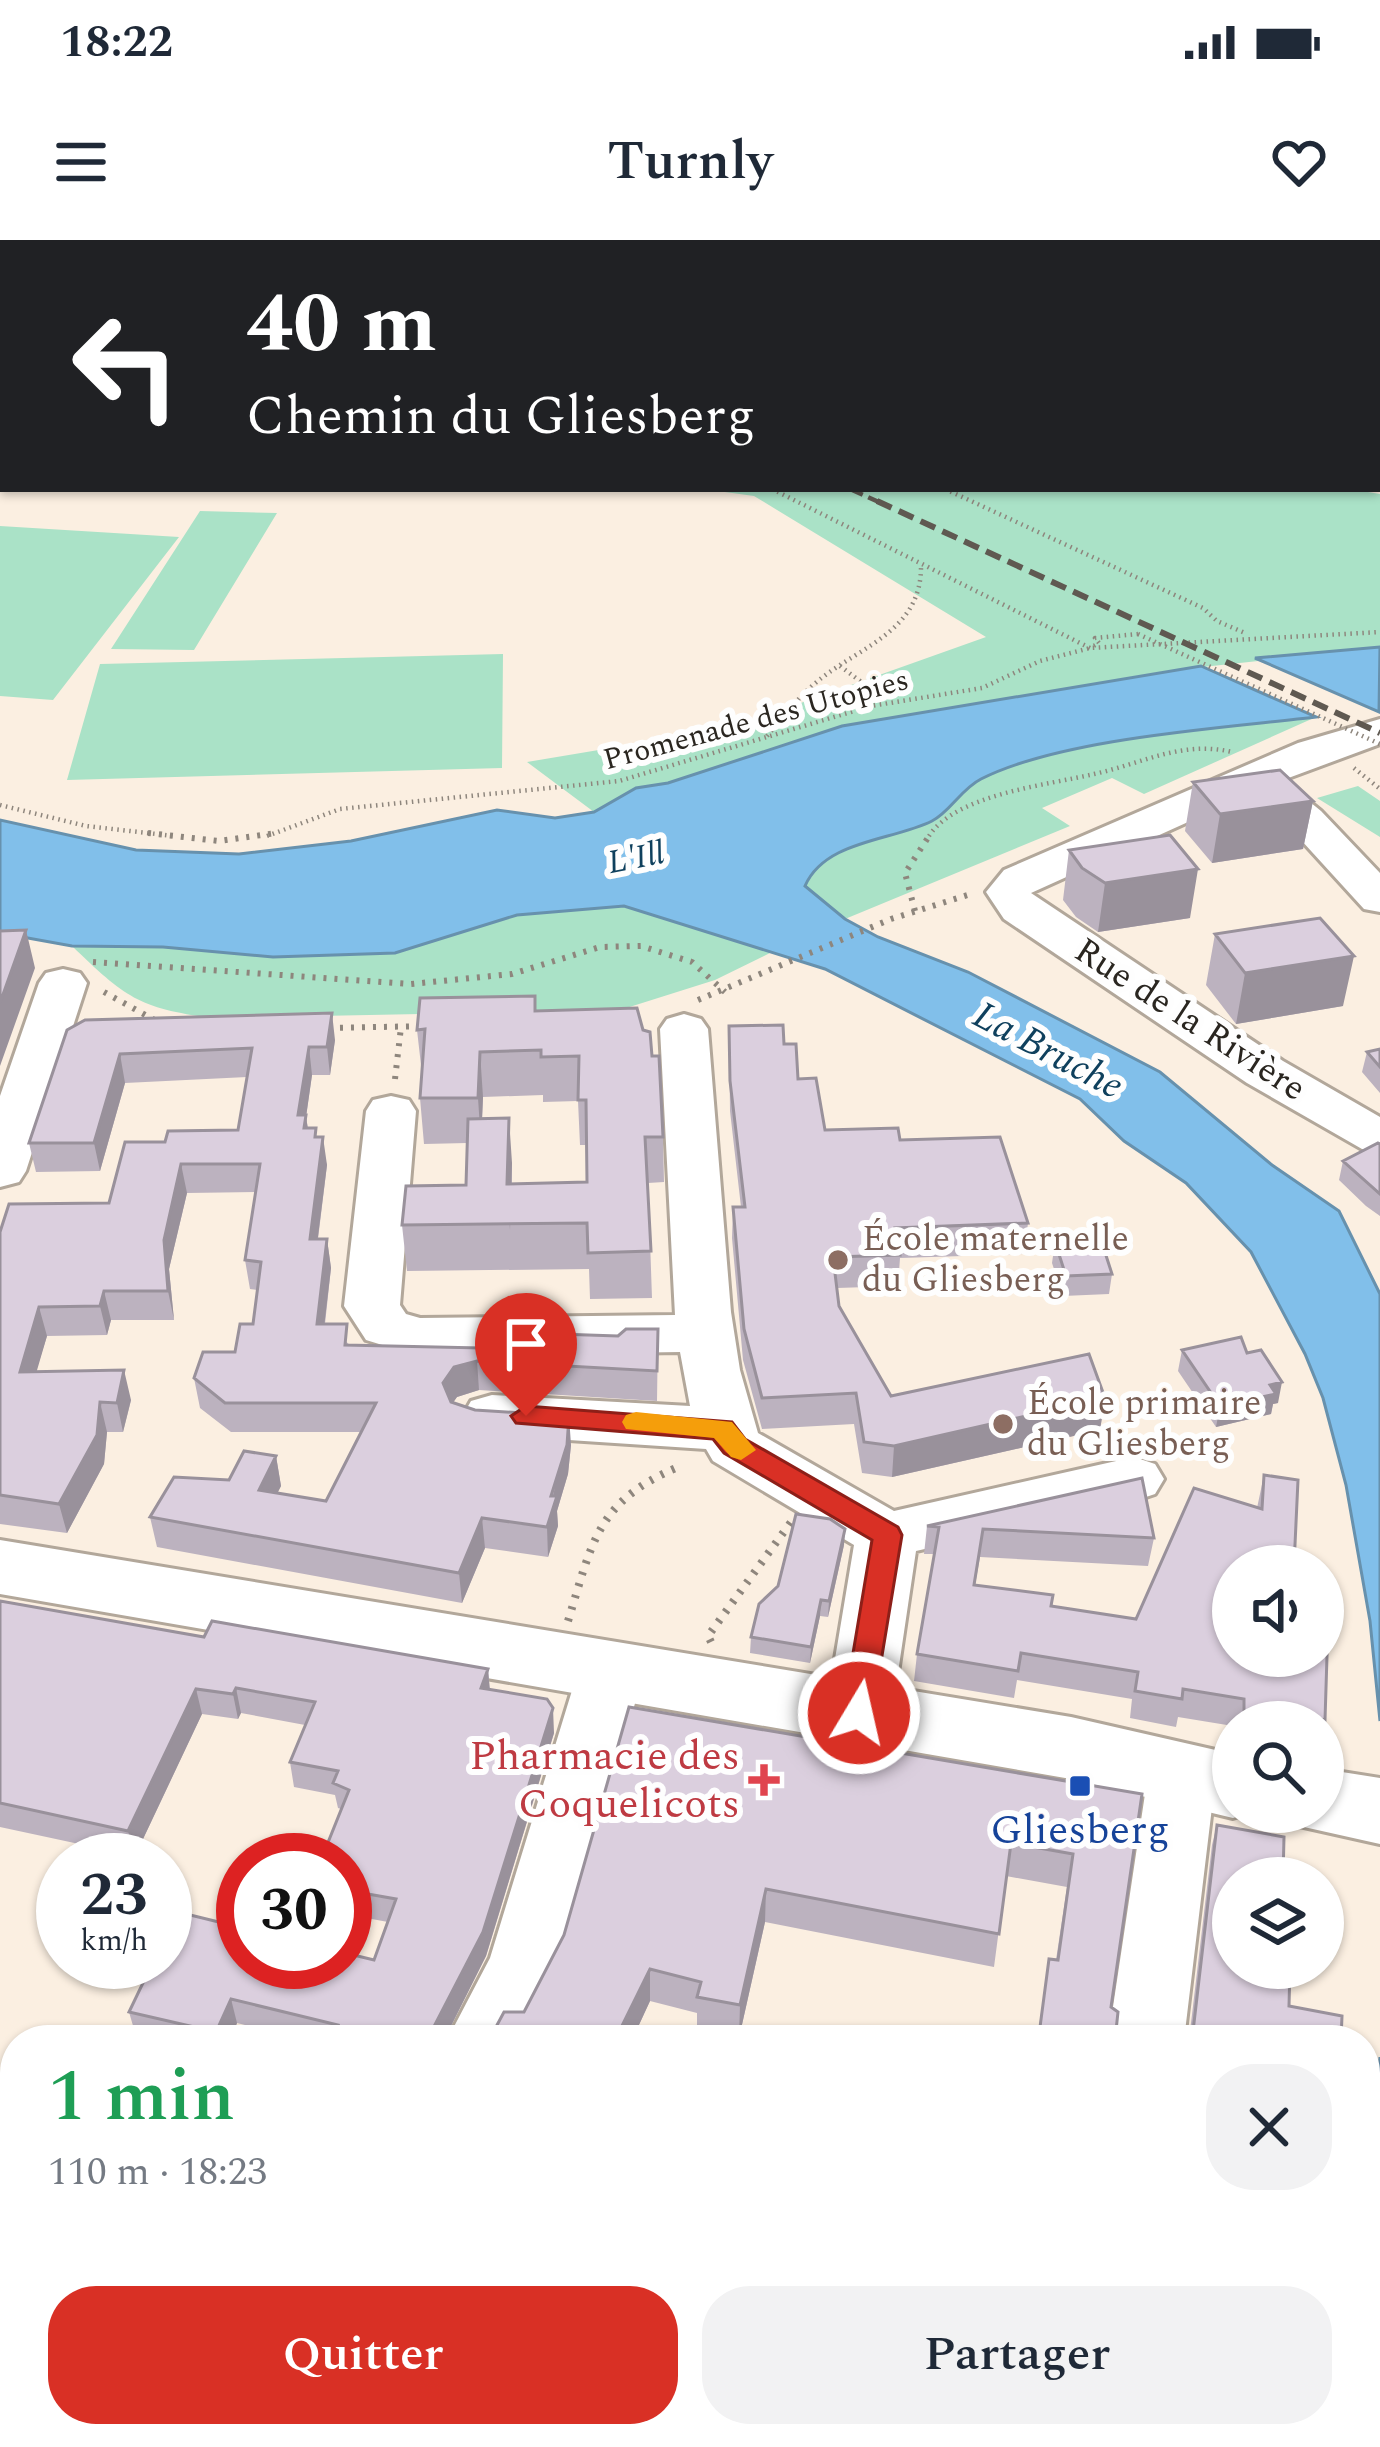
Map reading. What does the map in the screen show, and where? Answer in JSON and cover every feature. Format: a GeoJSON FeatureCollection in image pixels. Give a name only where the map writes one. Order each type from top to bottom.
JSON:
{"type":"FeatureCollection","features":[{"type":"Feature","properties":{"kind":"main road"},"geometry":{"type":"LineString","coordinates":[[0,1567],[588,1649],[859,1713],[1118,1757],[1208,1780]]}},
{"type":"Feature","properties":{"kind":"street"},"geometry":{"type":"LineString","coordinates":[[1008,892],[1020,879],[1269,771],[1380,731]]}},
{"type":"Feature","properties":{"kind":"street"},"geometry":{"type":"LineString","coordinates":[[1269,771],[1306,820],[1380,899]]}},
{"type":"Feature","properties":{"kind":"street","name":"Rue de la Rivière"},"geometry":{"type":"LineString","coordinates":[[1008,892],[1020,909],[1247,1060],[1380,1138]]}},
{"type":"Feature","properties":{"kind":"street"},"geometry":{"type":"LineString","coordinates":[[0,1171],[82,976]]}},
{"type":"Feature","properties":{"kind":"street"},"geometry":{"type":"LineString","coordinates":[[687,1016],[706,1333],[761,1459]]}},
{"type":"Feature","properties":{"kind":"street"},"geometry":{"type":"LineString","coordinates":[[391,1111],[372,1306],[386,1327],[418,1337],[706,1333]]}},
{"type":"Feature","properties":{"kind":"street"},"geometry":{"type":"LineString","coordinates":[[479,1414],[761,1459],[887,1535],[1134,1479]]}},
{"type":"Feature","properties":{"kind":"street"},"geometry":{"type":"LineString","coordinates":[[859,1713],[887,1535]]}},
{"type":"Feature","properties":{"kind":"street"},"geometry":{"type":"LineString","coordinates":[[492,2025],[525,1966],[588,1649]]}},
{"type":"Feature","properties":{"kind":"street"},"geometry":{"type":"LineString","coordinates":[[1150,2025],[1208,1780]]}},
{"type":"Feature","properties":{"kind":"path"},"geometry":{"type":"LineString","coordinates":[[778,492],[1090,648],[1100,643],[1095,638],[1138,634],[1380,744]]}},
{"type":"Feature","properties":{"kind":"path"},"geometry":{"type":"LineString","coordinates":[[952,492],[1203,608],[1217,621],[1252,636]]}},
{"type":"Feature","properties":{"kind":"path"},"geometry":{"type":"LineString","coordinates":[[767,736],[811,685],[911,613],[925,585],[921,563]]}},
{"type":"Feature","properties":{"kind":"path","name":"Promenade des Utopies"},"geometry":{"type":"LineString","coordinates":[[0,805],[86,826],[219,841],[262,838],[340,809],[376,803],[619,781],[871,706],[982,688],[1040,661],[1090,648],[1380,632]]}},
{"type":"Feature","properties":{"kind":"path"},"geometry":{"type":"LineString","coordinates":[[840,667],[864,684],[871,706]]}},
{"type":"Feature","properties":{"kind":"path"},"geometry":{"type":"LineString","coordinates":[[915,911],[905,873],[936,825],[995,795],[1101,773],[1163,752],[1215,748],[1269,771]]}},
{"type":"Feature","properties":{"kind":"path"},"geometry":{"type":"LineString","coordinates":[[1353,767],[1380,789]]}},
{"type":"Feature","properties":{"kind":"path"},"geometry":{"type":"LineString","coordinates":[[687,1016],[725,992],[891,919],[970,893],[1008,892]]}},
{"type":"Feature","properties":{"kind":"path"},"geometry":{"type":"LineString","coordinates":[[82,976],[411,984],[512,974],[600,947],[641,946],[692,962],[725,992]]}},
{"type":"Feature","properties":{"kind":"path"},"geometry":{"type":"LineString","coordinates":[[82,976],[113,1000],[156,1022],[173,1024]]}},
{"type":"Feature","properties":{"kind":"path"},"geometry":{"type":"LineString","coordinates":[[314,1028],[447,1025]]}},
{"type":"Feature","properties":{"kind":"path"},"geometry":{"type":"LineString","coordinates":[[391,1111],[400,1027]]}},
{"type":"Feature","properties":{"kind":"path"},"geometry":{"type":"LineString","coordinates":[[588,1649],[608,1507],[635,1483],[761,1459],[708,1636]]}},
{"type":"Feature","properties":{"kind":"green space"},"geometry":{"type":"Polygon","coordinates":[[[725,492],[1380,494],[1380,648],[1166,671],[842,726],[668,783],[636,788],[594,812],[527,762],[730,728],[986,637],[754,496],[725,492]]]}},
{"type":"Feature","properties":{"kind":"green space"},"geometry":{"type":"Polygon","coordinates":[[[200,511],[277,513],[194,650],[111,649],[200,511]]]}},
{"type":"Feature","properties":{"kind":"green space"},"geometry":{"type":"Polygon","coordinates":[[[0,526],[179,537],[53,700],[0,696],[0,526]]]}},
{"type":"Feature","properties":{"kind":"green space"},"geometry":{"type":"Polygon","coordinates":[[[503,654],[502,768],[67,780],[100,664],[503,654]]]}},
{"type":"Feature","properties":{"kind":"green space"},"geometry":{"type":"Polygon","coordinates":[[[1316,717],[1144,794],[1112,778],[1042,808],[1070,826],[845,919],[805,886],[815,871],[843,851],[932,821],[974,783],[1015,765],[1098,744],[1316,717]]]}},
{"type":"Feature","properties":{"kind":"green space"},"geometry":{"type":"Polygon","coordinates":[[[1358,786],[1380,801],[1380,837],[1317,798],[1358,786]]]}},
{"type":"Feature","properties":{"kind":"green space"},"geometry":{"type":"Polygon","coordinates":[[[624,906],[772,952],[715,980],[620,1010],[212,1018],[166,1010],[134,997],[72,946],[163,947],[273,957],[395,953],[517,915],[624,906]]]}},
{"type":"Feature","properties":{"kind":"water"},"geometry":{"type":"Polygon","coordinates":[[[1380,647],[1379,712],[1255,658],[1380,647]]]}},
{"type":"Feature","properties":{"kind":"water"},"geometry":{"type":"Polygon","coordinates":[[[1201,666],[1316,717],[1098,744],[1015,765],[974,783],[932,821],[843,850],[815,871],[805,886],[845,919],[878,937],[968,972],[1160,1072],[1272,1165],[1339,1211],[1380,1294],[1380,1721],[1370,1621],[1346,1485],[1323,1398],[1305,1354],[1251,1252],[1186,1183],[1124,1141],[1080,1099],[825,969],[624,906],[517,915],[395,953],[273,957],[163,947],[72,946],[0,933],[0,820],[136,850],[239,854],[351,841],[497,810],[555,818],[594,812],[636,788],[668,783],[842,726],[1201,666]]]}},
{"type":"Feature","properties":{"kind":"building"},"geometry":{"type":"Polygon","coordinates":[[[1280,770],[1313,801],[1220,814],[1193,782],[1280,770]]]}},
{"type":"Feature","properties":{"kind":"building"},"geometry":{"type":"Polygon","coordinates":[[[1170,835],[1198,869],[1105,883],[1082,868],[1069,850],[1170,835]]]}},
{"type":"Feature","properties":{"kind":"building"},"geometry":{"type":"Polygon","coordinates":[[[1320,918],[1354,956],[1245,973],[1215,934],[1320,918]]]}},
{"type":"Feature","properties":{"kind":"building"},"geometry":{"type":"Polygon","coordinates":[[[26,930],[0,1003],[0,931],[26,930]]]}},
{"type":"Feature","properties":{"kind":"building"},"geometry":{"type":"Polygon","coordinates":[[[535,996],[535,1011],[637,1008],[643,1030],[650,1032],[652,1056],[659,1056],[663,1137],[645,1137],[651,1251],[588,1253],[587,1223],[402,1225],[406,1186],[466,1185],[468,1119],[509,1118],[507,1184],[587,1182],[586,1100],[578,1100],[579,1056],[541,1057],[541,1050],[480,1052],[478,1098],[420,1098],[425,1029],[417,1030],[420,998],[535,996]]]}},
{"type":"Feature","properties":{"kind":"building"},"geometry":{"type":"Polygon","coordinates":[[[332,1013],[327,1047],[309,1047],[298,1115],[306,1115],[304,1128],[316,1128],[315,1137],[323,1137],[310,1239],[327,1239],[317,1324],[347,1324],[345,1345],[481,1348],[483,1334],[558,1329],[558,1334],[618,1336],[626,1329],[658,1329],[657,1371],[477,1361],[454,1367],[443,1383],[451,1402],[475,1410],[569,1416],[567,1445],[551,1496],[557,1496],[547,1527],[482,1518],[459,1573],[150,1517],[174,1477],[229,1480],[244,1451],[276,1456],[259,1490],[326,1501],[376,1403],[225,1403],[194,1378],[203,1352],[235,1352],[240,1324],[253,1324],[261,1262],[245,1260],[260,1164],[181,1164],[164,1240],[168,1291],[104,1291],[100,1306],[39,1307],[20,1372],[124,1370],[117,1403],[100,1402],[97,1435],[59,1504],[0,1495],[0,1232],[9,1204],[109,1203],[125,1142],[165,1142],[168,1131],[238,1130],[252,1048],[120,1054],[94,1143],[29,1143],[67,1030],[85,1020],[332,1013]]]}},
{"type":"Feature","properties":{"kind":"building"},"geometry":{"type":"Polygon","coordinates":[[[783,1025],[784,1044],[796,1044],[798,1079],[816,1078],[825,1130],[898,1128],[900,1140],[1000,1137],[1028,1223],[895,1228],[900,1255],[833,1257],[839,1306],[891,1396],[1089,1354],[1105,1398],[894,1446],[864,1442],[856,1393],[762,1398],[744,1329],[733,1207],[745,1207],[730,1081],[729,1026],[783,1025]]]}},
{"type":"Feature","properties":{"kind":"building"},"geometry":{"type":"Polygon","coordinates":[[[1380,1049],[1380,1067],[1367,1052],[1380,1049]]]}},
{"type":"Feature","properties":{"kind":"building"},"geometry":{"type":"Polygon","coordinates":[[[1380,1144],[1380,1194],[1343,1161],[1380,1144]]]}},
{"type":"Feature","properties":{"kind":"building"},"geometry":{"type":"Polygon","coordinates":[[[1101,1240],[1112,1274],[1066,1276],[1055,1242],[1101,1240]]]}},
{"type":"Feature","properties":{"kind":"building"},"geometry":{"type":"Polygon","coordinates":[[[1241,1337],[1247,1353],[1261,1350],[1282,1382],[1270,1385],[1276,1394],[1220,1406],[1182,1350],[1241,1337]]]}},
{"type":"Feature","properties":{"kind":"building"},"geometry":{"type":"Polygon","coordinates":[[[1264,1475],[1298,1480],[1295,1545],[1212,1545],[1212,1677],[1326,1677],[1326,1701],[1244,1701],[1183,1689],[1182,1699],[1135,1691],[1138,1672],[1021,1653],[1018,1671],[917,1654],[939,1527],[927,1526],[1142,1478],[1154,1538],[983,1529],[974,1585],[1053,1595],[1051,1606],[1136,1619],[1194,1488],[1262,1509],[1264,1475]]]}},
{"type":"Feature","properties":{"kind":"building"},"geometry":{"type":"Polygon","coordinates":[[[796,1514],[830,1519],[845,1529],[829,1601],[821,1600],[811,1647],[751,1637],[759,1604],[778,1586],[796,1514]]]}},
{"type":"Feature","properties":{"kind":"building"},"geometry":{"type":"Polygon","coordinates":[[[0,1601],[204,1637],[212,1621],[488,1669],[481,1688],[547,1699],[553,1708],[483,1932],[435,2025],[338,2025],[231,1999],[219,2025],[186,2025],[129,2012],[140,1989],[192,1989],[192,1915],[216,1921],[216,1989],[372,1989],[372,1960],[396,1899],[372,1895],[372,1833],[332,1833],[349,1790],[333,1783],[338,1771],[290,1762],[315,1702],[236,1688],[233,1694],[196,1689],[128,1831],[0,1803],[0,1601]]]}},
{"type":"Feature","properties":{"kind":"building"},"geometry":{"type":"Polygon","coordinates":[[[629,1707],[1142,1794],[1111,2007],[1118,2012],[1117,2025],[1040,2025],[1049,1959],[1058,1960],[1073,1854],[1011,1843],[999,1934],[766,1889],[740,2005],[697,1997],[701,1982],[650,1969],[622,2025],[497,2025],[504,2012],[524,2012],[564,1935],[629,1707]]]}},
{"type":"Feature","properties":{"kind":"building"},"geometry":{"type":"Polygon","coordinates":[[[1216,1833],[1284,1837],[1284,1857],[1213,1857],[1216,1833]]]}},
{"type":"Feature","properties":{"kind":"building"},"geometry":{"type":"Polygon","coordinates":[[[1212,1868],[1212,1989],[1289,1989],[1289,2006],[1342,2016],[1342,2025],[1194,2025],[1212,1868]]]}},
{"type":"Feature","properties":{"kind":"railway"},"geometry":{"type":"LineString","coordinates":[[857,492],[883,504]]}},
{"type":"Feature","properties":{"kind":"railway"},"geometry":{"type":"LineString","coordinates":[[877,501],[1380,733]]}},
{"type":"Feature","properties":{"kind":"slow traffic"},"geometry":{"type":"LineString","coordinates":[[636,1422],[722,1429],[741,1450]]}},
{"type":"Feature","properties":{"kind":"place","name":"École maternelle du Gliesberg"},"geometry":{"type":"Point","coordinates":[838,1260]}},
{"type":"Feature","properties":{"kind":"place","name":"École primaire du Gliesberg"},"geometry":{"type":"Point","coordinates":[1003,1424]}},
{"type":"Feature","properties":{"kind":"place","name":"Pharmacie des Coquelicots"},"geometry":{"type":"Point","coordinates":[764,1780]}},
{"type":"Feature","properties":{"kind":"place","name":"Gliesberg"},"geometry":{"type":"Point","coordinates":[1080,1786]}},
{"type":"Feature","properties":{"kind":"route"},"geometry":{"type":"LineString","coordinates":[[526,1416],[722,1429],[734,1446],[887,1535],[859,1713]]}},
{"type":"Feature","properties":{"kind":"water label","name":"L'Ill"},"geometry":{"type":"Point","coordinates":[636,858]}},
{"type":"Feature","properties":{"kind":"water label","name":"La Bruche"},"geometry":{"type":"Point","coordinates":[1048,1051]}}]}
